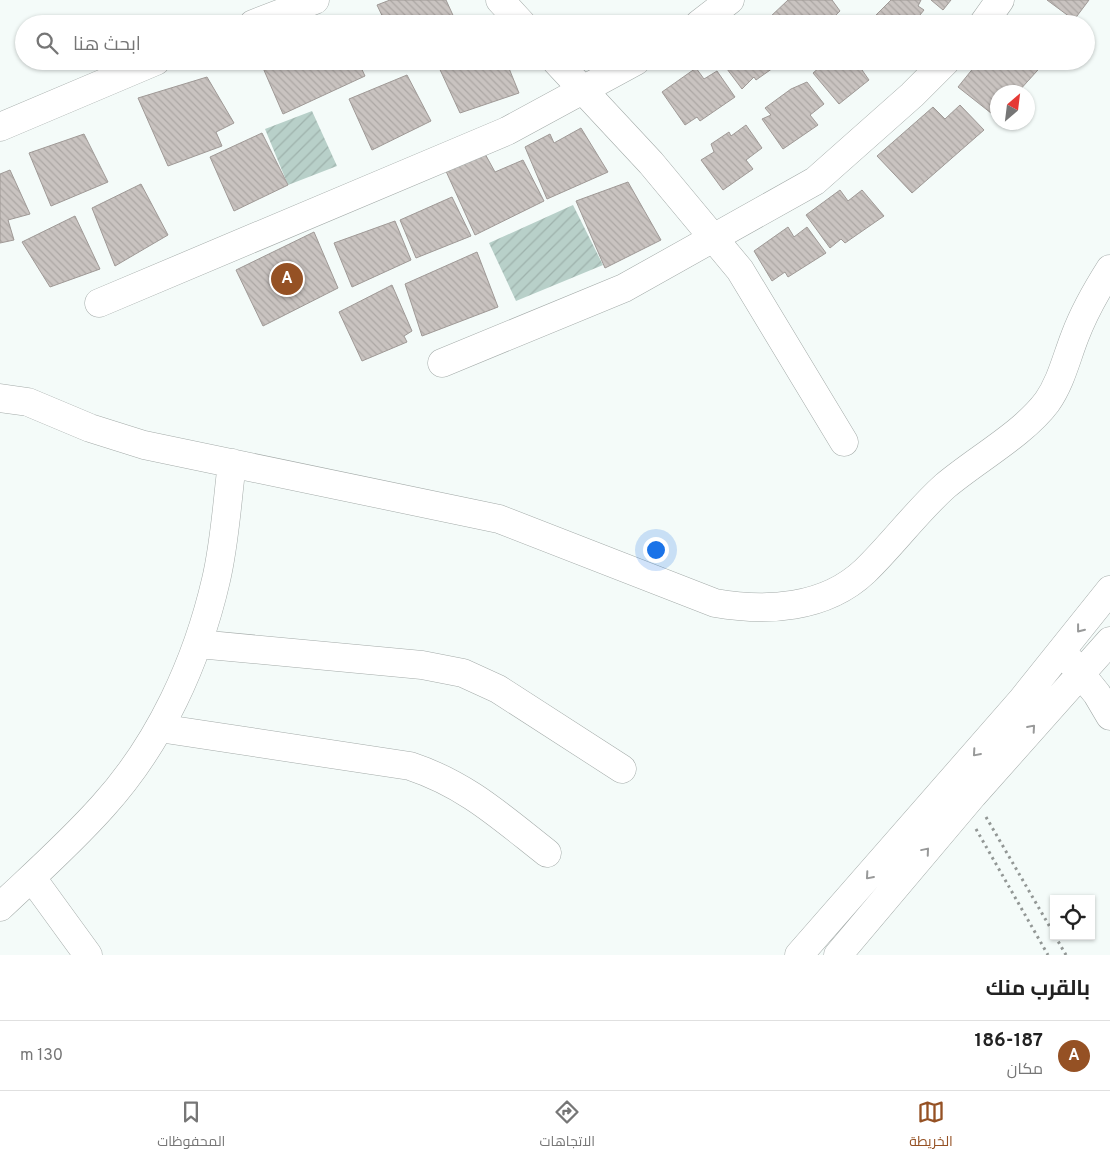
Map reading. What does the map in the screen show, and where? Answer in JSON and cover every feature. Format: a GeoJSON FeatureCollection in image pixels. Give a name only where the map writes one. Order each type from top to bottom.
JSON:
{"type":"FeatureCollection","features":[{"type":"Feature","properties":{"kind":"street"},"geometry":{"type":"LineString","coordinates":[[276,15],[315,0]]}},
{"type":"Feature","properties":{"kind":"street"},"geometry":{"type":"LineString","coordinates":[[500,0],[514,15]]}},
{"type":"Feature","properties":{"kind":"street"},"geometry":{"type":"LineString","coordinates":[[711,15],[730,0]]}},
{"type":"Feature","properties":{"kind":"street"},"geometry":{"type":"LineString","coordinates":[[989,15],[1000,0]]}},
{"type":"Feature","properties":{"kind":"street"},"geometry":{"type":"LineString","coordinates":[[0,127],[135,70]]}},
{"type":"Feature","properties":{"kind":"street"},"geometry":{"type":"LineString","coordinates":[[565,70],[651,163],[740,270],[844,442]]}},
{"type":"Feature","properties":{"kind":"street"},"geometry":{"type":"LineString","coordinates":[[99,303],[507,131],[620,70]]}},
{"type":"Feature","properties":{"kind":"street"},"geometry":{"type":"LineString","coordinates":[[442,363],[624,288],[714,239],[815,180],[912,95],[937,70]]}},
{"type":"Feature","properties":{"kind":"street"},"geometry":{"type":"LineString","coordinates":[[0,398],[28,402],[90,428],[144,445],[499,519],[715,603],[741,608],[768,608],[794,605],[819,598],[843,587],[864,572],[916,514],[944,487],[1034,416],[1055,388],[1084,314],[1110,269]]}},
{"type":"Feature","properties":{"kind":"street"},"geometry":{"type":"LineString","coordinates":[[0,907],[32,878],[104,804],[129,774],[159,728],[185,676],[198,644],[217,578],[232,463]]}},
{"type":"Feature","properties":{"kind":"street"},"geometry":{"type":"LineString","coordinates":[[799,955],[1062,651],[1110,590]]}},
{"type":"Feature","properties":{"kind":"street"},"geometry":{"type":"LineString","coordinates":[[838,955],[968,801],[1110,640]]}},
{"type":"Feature","properties":{"kind":"street"},"geometry":{"type":"LineString","coordinates":[[198,644],[422,665],[463,673],[498,689],[622,769]]}},
{"type":"Feature","properties":{"kind":"street"},"geometry":{"type":"LineString","coordinates":[[1062,651],[1080,672],[1110,716]]}},
{"type":"Feature","properties":{"kind":"street"},"geometry":{"type":"LineString","coordinates":[[159,728],[410,766],[450,781],[467,791],[547,854]]}},
{"type":"Feature","properties":{"kind":"street"},"geometry":{"type":"LineString","coordinates":[[32,878],[88,955]]}},
{"type":"Feature","properties":{"kind":"path"},"geometry":{"type":"LineString","coordinates":[[968,801],[1050,929]]}},
{"type":"Feature","properties":{"kind":"path"},"geometry":{"type":"LineString","coordinates":[[968,801],[1048,955]]}},
{"type":"Feature","properties":{"kind":"path"},"geometry":{"type":"LineString","coordinates":[[1057,940],[1066,955]]}},
{"type":"Feature","properties":{"kind":"green space"},"geometry":{"type":"Polygon","coordinates":[[[312,111],[337,166],[288,185],[265,129],[312,111]]]}},
{"type":"Feature","properties":{"kind":"green space"},"geometry":{"type":"Polygon","coordinates":[[[573,205],[603,265],[516,301],[489,243],[573,205]]]}},
{"type":"Feature","properties":{"kind":"building"},"geometry":{"type":"Polygon","coordinates":[[[390,0],[446,0],[453,15],[382,15],[377,5],[390,0]]]}},
{"type":"Feature","properties":{"kind":"building"},"geometry":{"type":"Polygon","coordinates":[[[788,0],[832,0],[840,11],[836,15],[772,15],[788,0]]]}},
{"type":"Feature","properties":{"kind":"building"},"geometry":{"type":"Polygon","coordinates":[[[891,0],[921,0],[918,6],[924,10],[920,15],[876,15],[891,0]]]}},
{"type":"Feature","properties":{"kind":"building"},"geometry":{"type":"Polygon","coordinates":[[[931,0],[951,0],[943,10],[931,0]]]}},
{"type":"Feature","properties":{"kind":"building"},"geometry":{"type":"Polygon","coordinates":[[[1047,0],[1089,0],[1078,15],[1067,15],[1047,0]]]}},
{"type":"Feature","properties":{"kind":"building"},"geometry":{"type":"Polygon","coordinates":[[[264,70],[362,70],[365,76],[283,114],[264,70]]]}},
{"type":"Feature","properties":{"kind":"building"},"geometry":{"type":"Polygon","coordinates":[[[440,70],[510,70],[519,93],[460,113],[440,70]]]}},
{"type":"Feature","properties":{"kind":"building"},"geometry":{"type":"Polygon","coordinates":[[[693,70],[697,70],[704,79],[717,71],[735,97],[700,121],[697,117],[685,125],[662,92],[693,70]]]}},
{"type":"Feature","properties":{"kind":"building"},"geometry":{"type":"Polygon","coordinates":[[[728,70],[770,70],[756,80],[754,77],[742,89],[728,70]]]}},
{"type":"Feature","properties":{"kind":"building"},"geometry":{"type":"Polygon","coordinates":[[[816,70],[862,70],[869,80],[839,104],[813,73],[816,70]]]}},
{"type":"Feature","properties":{"kind":"building"},"geometry":{"type":"Polygon","coordinates":[[[972,70],[1038,70],[1024,85],[990,85],[990,112],[958,87],[972,70]]]}},
{"type":"Feature","properties":{"kind":"building"},"geometry":{"type":"Polygon","coordinates":[[[407,75],[431,121],[372,150],[349,99],[407,75]]]}},
{"type":"Feature","properties":{"kind":"building"},"geometry":{"type":"Polygon","coordinates":[[[207,77],[234,123],[216,132],[222,146],[168,166],[138,98],[207,77]]]}},
{"type":"Feature","properties":{"kind":"building"},"geometry":{"type":"Polygon","coordinates":[[[807,82],[824,104],[810,115],[818,125],[783,149],[762,119],[771,115],[765,108],[791,89],[807,82]]]}},
{"type":"Feature","properties":{"kind":"building"},"geometry":{"type":"Polygon","coordinates":[[[960,105],[984,130],[912,193],[877,156],[933,107],[945,119],[960,105]]]}},
{"type":"Feature","properties":{"kind":"building"},"geometry":{"type":"Polygon","coordinates":[[[746,125],[762,148],[746,160],[753,169],[723,190],[701,160],[714,152],[711,144],[729,132],[731,136],[746,125]]]}},
{"type":"Feature","properties":{"kind":"building"},"geometry":{"type":"Polygon","coordinates":[[[581,128],[608,172],[547,199],[525,147],[550,134],[554,143],[581,128]]]}},
{"type":"Feature","properties":{"kind":"building"},"geometry":{"type":"Polygon","coordinates":[[[262,133],[288,185],[234,211],[210,157],[262,133]]]}},
{"type":"Feature","properties":{"kind":"building"},"geometry":{"type":"Polygon","coordinates":[[[84,134],[108,182],[51,206],[29,153],[84,134]]]}},
{"type":"Feature","properties":{"kind":"building"},"geometry":{"type":"Polygon","coordinates":[[[484,152],[495,172],[523,160],[544,201],[475,235],[445,169],[484,152]]]}},
{"type":"Feature","properties":{"kind":"building"},"geometry":{"type":"Polygon","coordinates":[[[10,170],[30,214],[8,220],[14,240],[0,243],[0,174],[10,170]]]}},
{"type":"Feature","properties":{"kind":"building"},"geometry":{"type":"Polygon","coordinates":[[[628,182],[661,240],[605,268],[576,201],[628,182]]]}},
{"type":"Feature","properties":{"kind":"building"},"geometry":{"type":"Polygon","coordinates":[[[141,184],[168,235],[115,266],[92,208],[141,184]]]}},
{"type":"Feature","properties":{"kind":"building"},"geometry":{"type":"Polygon","coordinates":[[[840,190],[848,201],[862,190],[884,216],[845,243],[841,239],[830,248],[806,215],[840,190]]]}},
{"type":"Feature","properties":{"kind":"building"},"geometry":{"type":"Polygon","coordinates":[[[452,197],[471,236],[416,258],[400,220],[452,197]]]}},
{"type":"Feature","properties":{"kind":"building"},"geometry":{"type":"Polygon","coordinates":[[[75,216],[100,269],[50,287],[22,242],[75,216]]]}},
{"type":"Feature","properties":{"kind":"building"},"geometry":{"type":"Polygon","coordinates":[[[395,221],[411,260],[352,287],[334,243],[395,221]]]}},
{"type":"Feature","properties":{"kind":"building"},"geometry":{"type":"Polygon","coordinates":[[[788,227],[794,237],[807,227],[826,253],[788,277],[785,272],[772,281],[754,251],[788,227]]]}},
{"type":"Feature","properties":{"kind":"building"},"geometry":{"type":"Polygon","coordinates":[[[314,232],[338,288],[263,326],[236,270],[314,232]]]}},
{"type":"Feature","properties":{"kind":"building"},"geometry":{"type":"Polygon","coordinates":[[[477,252],[498,307],[422,336],[405,284],[477,252]]]}},
{"type":"Feature","properties":{"kind":"building"},"geometry":{"type":"Polygon","coordinates":[[[392,285],[412,331],[404,336],[407,342],[362,361],[339,312],[392,285]]]}},
{"type":"Feature","properties":{"kind":"place","name":"186-187"},"geometry":{"type":"Point","coordinates":[287,279]}}]}
